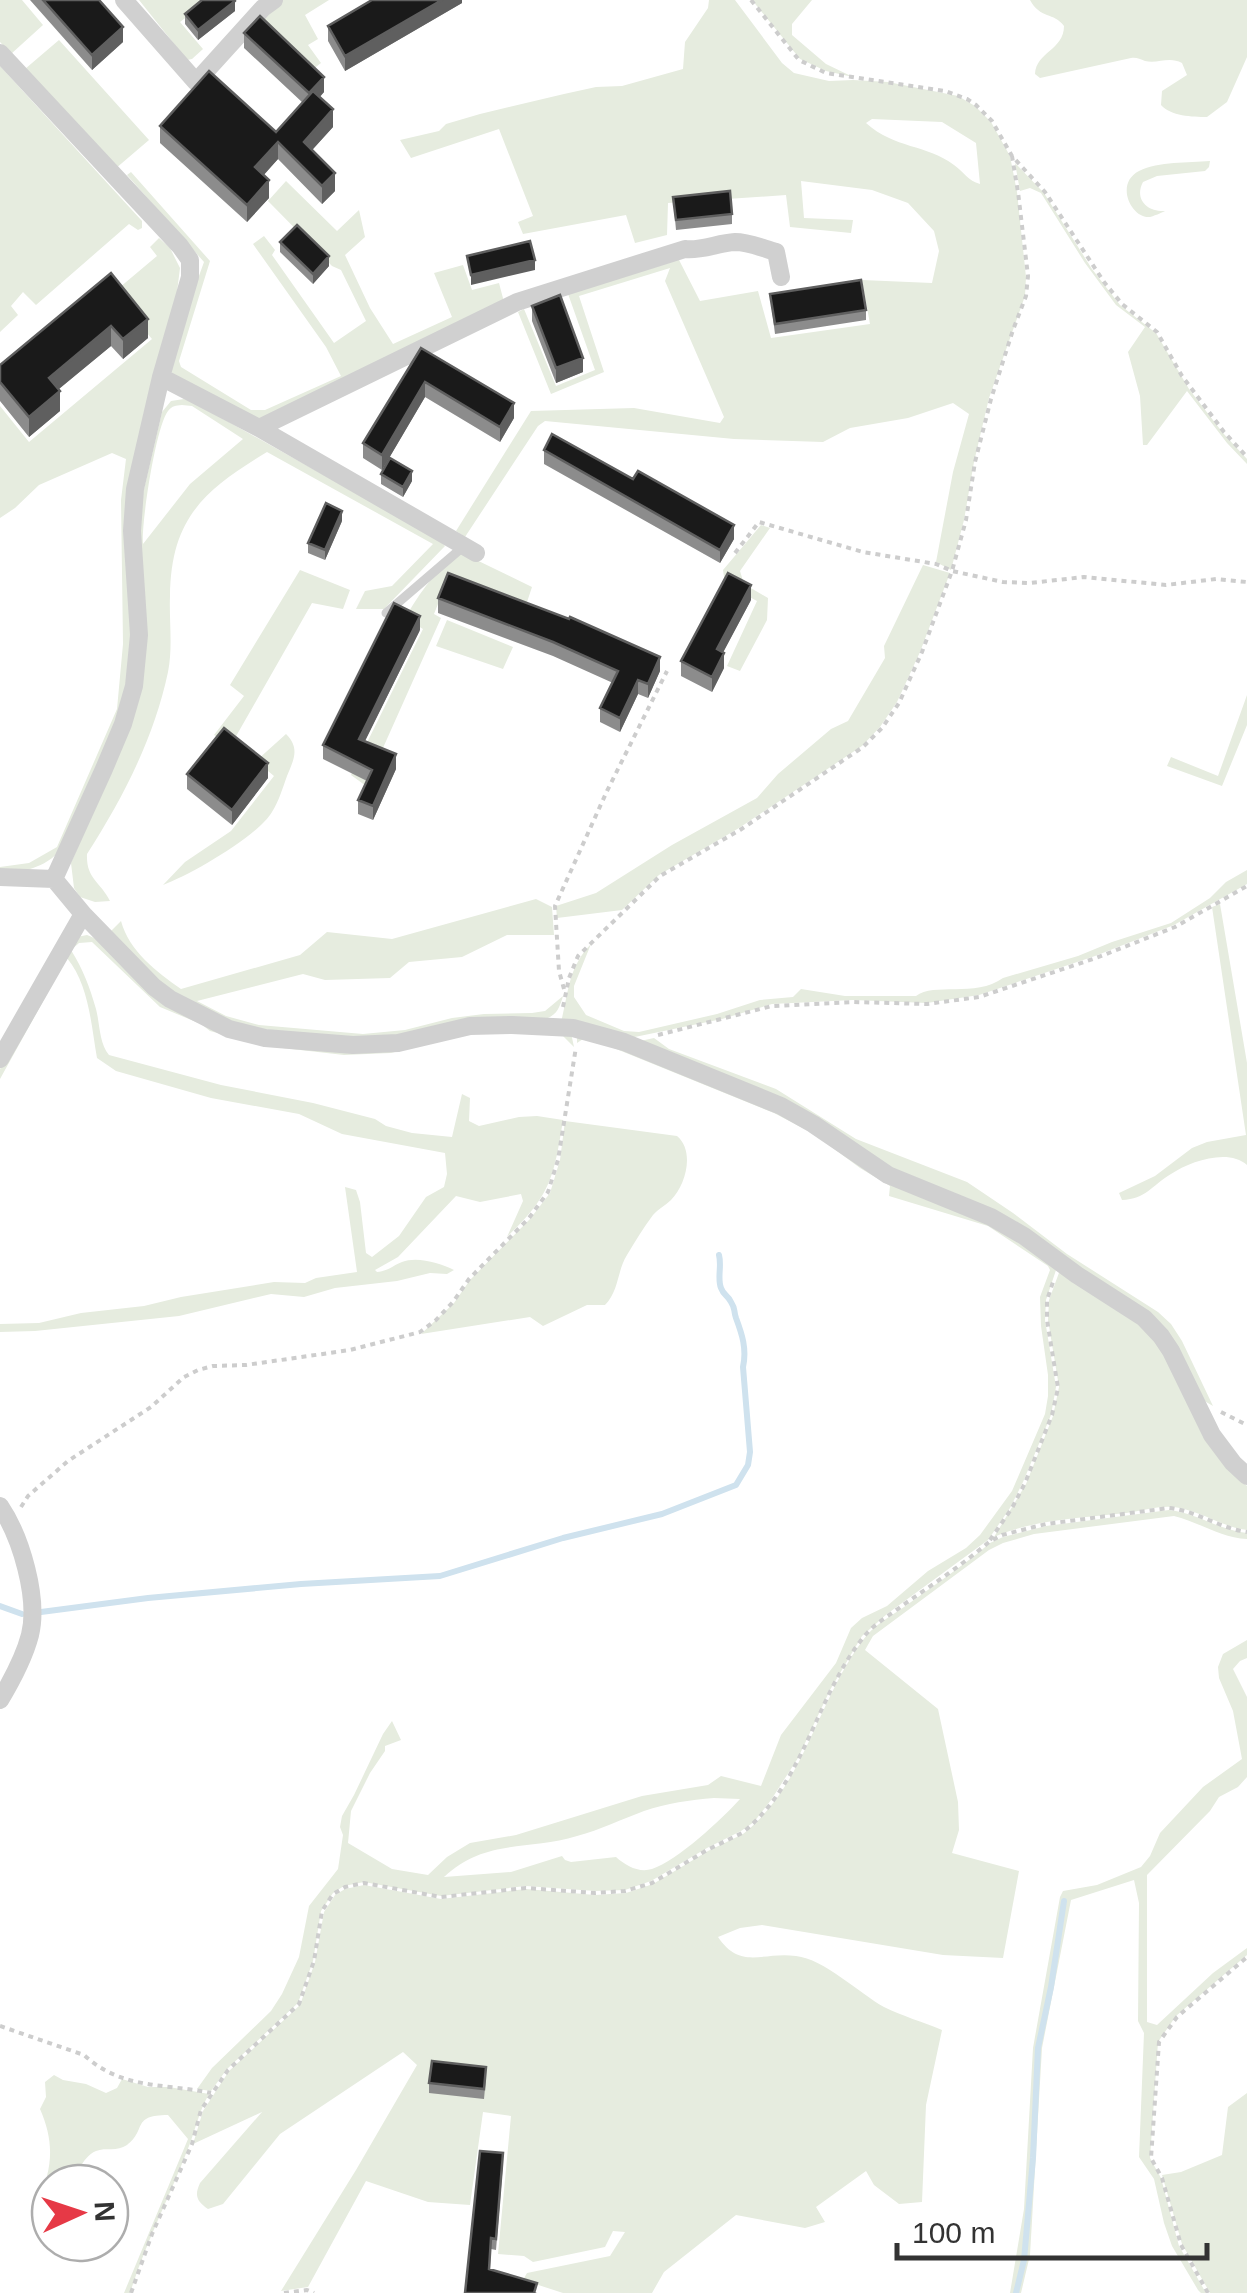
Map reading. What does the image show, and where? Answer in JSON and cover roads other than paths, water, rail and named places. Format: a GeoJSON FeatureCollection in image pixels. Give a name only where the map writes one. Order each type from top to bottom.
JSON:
{"type":"FeatureCollection","features":[{"type":"Feature","properties":{"kind":"street"},"geometry":{"type":"LineString","coordinates":[[124,0],[196,82],[274,0]]}},
{"type":"Feature","properties":{"kind":"street"},"geometry":{"type":"LineString","coordinates":[[0,53],[180,246],[191,268],[135,489],[132,531],[139,635],[134,686],[123,724],[54,879]]}},
{"type":"Feature","properties":{"kind":"street"},"geometry":{"type":"LineString","coordinates":[[259,428],[517,302],[684,250],[732,242],[756,246],[776,252],[781,277]]}},
{"type":"Feature","properties":{"kind":"street"},"geometry":{"type":"LineString","coordinates":[[161,378],[259,428],[470,550]]}},
{"type":"Feature","properties":{"kind":"street"},"geometry":{"type":"LineString","coordinates":[[0,877],[54,879],[154,987],[220,1025],[246,1034],[290,1041],[379,1045],[470,1026],[565,1027],[624,1042],[781,1106],[888,1175],[992,1217],[1153,1326],[1172,1351],[1212,1435],[1247,1476]]}},
{"type":"Feature","properties":{"kind":"street"},"geometry":{"type":"LineString","coordinates":[[0,1059],[83,914]]}},
{"type":"Feature","properties":{"kind":"street"},"geometry":{"type":"LineString","coordinates":[[0,1700],[27,1644],[32,1617],[26,1569],[5,1514]]}},
{"type":"Feature","properties":{"kind":"lane"},"geometry":{"type":"LineString","coordinates":[[386,613],[470,550]]}},
{"type":"Feature","properties":{"kind":"waterway"},"geometry":{"type":"LineString","coordinates":[[41,1612],[301,1584],[440,1576],[563,1538],[662,1514],[736,1485],[748,1465],[750,1452],[744,1348],[733,1307],[720,1284],[719,1255]]}},
{"type":"Feature","properties":{"kind":"waterway"},"geometry":{"type":"LineString","coordinates":[[0,1606],[22,1614]]}},
{"type":"Feature","properties":{"kind":"waterway"},"geometry":{"type":"LineString","coordinates":[[1016,2293],[1024,2260],[1038,2048],[1064,1901]]}}]}
